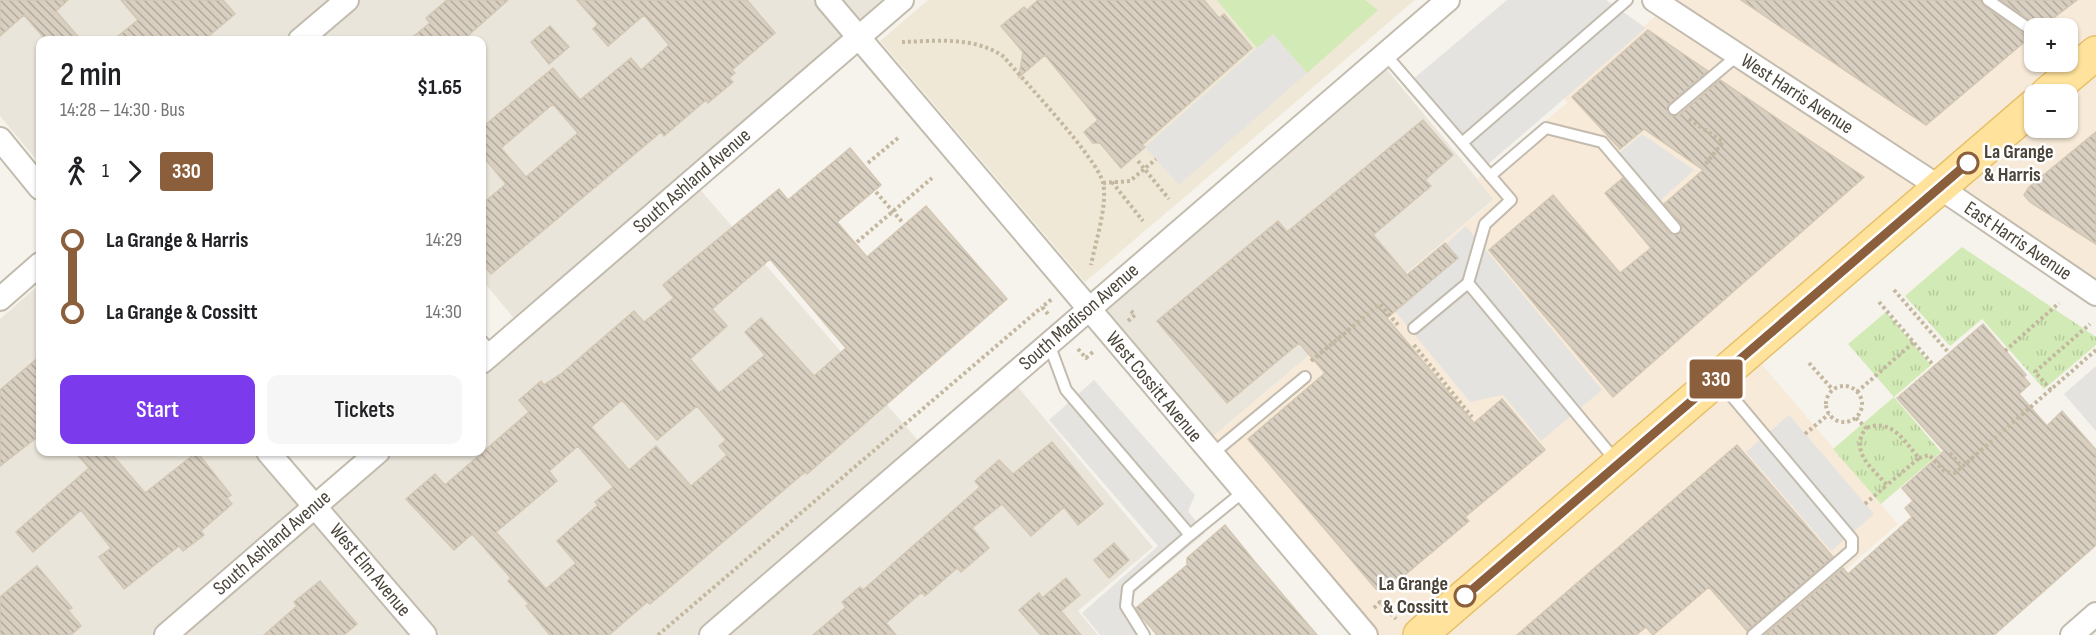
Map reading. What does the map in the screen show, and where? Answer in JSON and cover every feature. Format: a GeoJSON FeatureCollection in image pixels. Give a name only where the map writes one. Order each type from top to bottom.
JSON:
{"type":"FeatureCollection","features":[{"type":"Feature","properties":{"kind":"main road"},"geometry":{"type":"LineString","coordinates":[[2058,84],[2084,59]]}},
{"type":"Feature","properties":{"kind":"main road"},"geometry":{"type":"LineString","coordinates":[[1408,627],[1618,464],[2024,115]]}},
{"type":"Feature","properties":{"kind":"street"},"geometry":{"type":"LineString","coordinates":[[305,36],[347,0]]}},
{"type":"Feature","properties":{"kind":"street","name":"West Cossitt Avenue"},"geometry":{"type":"LineString","coordinates":[[827,0],[1366,635]]}},
{"type":"Feature","properties":{"kind":"street","name":"South Ashland Avenue"},"geometry":{"type":"LineString","coordinates":[[486,351],[902,0]]}},
{"type":"Feature","properties":{"kind":"street","name":"South Madison Avenue"},"geometry":{"type":"LineString","coordinates":[[711,635],[1448,0]]}},
{"type":"Feature","properties":{"kind":"street","name":"West Harris Avenue"},"geometry":{"type":"LineString","coordinates":[[1654,0],[1940,187]]}},
{"type":"Feature","properties":{"kind":"street"},"geometry":{"type":"LineString","coordinates":[[0,139],[36,183]]}},
{"type":"Feature","properties":{"kind":"street","name":"East Harris Avenue"},"geometry":{"type":"LineString","coordinates":[[1940,187],[2096,294]]}},
{"type":"Feature","properties":{"kind":"street"},"geometry":{"type":"LineString","coordinates":[[0,299],[36,268]]}},
{"type":"Feature","properties":{"kind":"street","name":"West Elm Avenue"},"geometry":{"type":"LineString","coordinates":[[271,456],[425,635]]}},
{"type":"Feature","properties":{"kind":"street","name":"South Ashland Avenue"},"geometry":{"type":"LineString","coordinates":[[166,635],[373,456]]}},
{"type":"Feature","properties":{"kind":"street"},"geometry":{"type":"LineString","coordinates":[[2072,635],[2096,614]]}},
{"type":"Feature","properties":{"kind":"lane"},"geometry":{"type":"LineString","coordinates":[[1462,143],[1627,0]]}},
{"type":"Feature","properties":{"kind":"lane"},"geometry":{"type":"LineString","coordinates":[[1988,0],[2024,25]]}},
{"type":"Feature","properties":{"kind":"lane"},"geometry":{"type":"LineString","coordinates":[[1385,54],[1511,200],[1485,224],[1468,283],[1411,333]]}},
{"type":"Feature","properties":{"kind":"lane"},"geometry":{"type":"LineString","coordinates":[[1674,109],[1738,55]]}},
{"type":"Feature","properties":{"kind":"lane"},"geometry":{"type":"LineString","coordinates":[[1490,176],[1546,128],[1602,142],[1675,228]]}},
{"type":"Feature","properties":{"kind":"lane"},"geometry":{"type":"LineString","coordinates":[[1468,283],[1618,464]]}},
{"type":"Feature","properties":{"kind":"lane"},"geometry":{"type":"LineString","coordinates":[[1049,344],[1066,390],[1190,535]]}},
{"type":"Feature","properties":{"kind":"lane"},"geometry":{"type":"LineString","coordinates":[[1211,455],[1305,377]]}},
{"type":"Feature","properties":{"kind":"lane"},"geometry":{"type":"LineString","coordinates":[[1717,379],[1852,539],[1852,550],[1753,635]]}},
{"type":"Feature","properties":{"kind":"lane"},"geometry":{"type":"LineString","coordinates":[[1144,635],[1126,606],[1128,588],[1243,492]]}},
{"type":"Feature","properties":{"kind":"path"},"geometry":{"type":"LineString","coordinates":[[902,42],[955,41],[993,49],[1004,57],[1084,151],[1103,183],[1103,203],[1091,265]]}},
{"type":"Feature","properties":{"kind":"path"},"geometry":{"type":"LineString","coordinates":[[1674,109],[1723,142],[1704,166]]}},
{"type":"Feature","properties":{"kind":"path"},"geometry":{"type":"LineString","coordinates":[[868,163],[898,138]]}},
{"type":"Feature","properties":{"kind":"path"},"geometry":{"type":"LineString","coordinates":[[1103,183],[1130,181],[1156,159]]}},
{"type":"Feature","properties":{"kind":"path"},"geometry":{"type":"LineString","coordinates":[[1137,161],[1169,199]]}},
{"type":"Feature","properties":{"kind":"path"},"geometry":{"type":"LineString","coordinates":[[857,242],[932,178]]}},
{"type":"Feature","properties":{"kind":"path"},"geometry":{"type":"LineString","coordinates":[[1112,182],[1143,221]]}},
{"type":"Feature","properties":{"kind":"path"},"geometry":{"type":"LineString","coordinates":[[876,192],[903,224]]}},
{"type":"Feature","properties":{"kind":"path"},"geometry":{"type":"LineString","coordinates":[[1894,290],[1949,353]]}},
{"type":"Feature","properties":{"kind":"path"},"geometry":{"type":"LineString","coordinates":[[658,635],[1053,298]]}},
{"type":"Feature","properties":{"kind":"path"},"geometry":{"type":"LineString","coordinates":[[1879,302],[1934,366]]}},
{"type":"Feature","properties":{"kind":"path"},"geometry":{"type":"LineString","coordinates":[[2005,351],[2059,303]]}},
{"type":"Feature","properties":{"kind":"path"},"geometry":{"type":"LineString","coordinates":[[1305,377],[1312,359],[1380,304],[1401,330]]}},
{"type":"Feature","properties":{"kind":"path"},"geometry":{"type":"LineString","coordinates":[[1042,307],[1052,319]]}},
{"type":"Feature","properties":{"kind":"path"},"geometry":{"type":"LineString","coordinates":[[1131,311],[1135,315]]}},
{"type":"Feature","properties":{"kind":"path"},"geometry":{"type":"LineString","coordinates":[[2051,390],[2035,372],[2090,324]]}},
{"type":"Feature","properties":{"kind":"path"},"geometry":{"type":"LineString","coordinates":[[1411,333],[1472,417]]}},
{"type":"Feature","properties":{"kind":"path"},"geometry":{"type":"LineString","coordinates":[[1857,392],[1914,342]]}},
{"type":"Feature","properties":{"kind":"path"},"geometry":{"type":"LineString","coordinates":[[1076,346],[1086,358]]}},
{"type":"Feature","properties":{"kind":"path"},"geometry":{"type":"LineString","coordinates":[[1865,504],[1918,458],[1929,455],[1950,474],[1962,468],[2096,350]]}},
{"type":"Feature","properties":{"kind":"path"},"geometry":{"type":"LineString","coordinates":[[1809,363],[1833,390]]}},
{"type":"Feature","properties":{"kind":"path"},"geometry":{"type":"LineString","coordinates":[[1829,414],[1827,399],[1833,390],[1842,386],[1857,392],[1862,402],[1856,418]]}},
{"type":"Feature","properties":{"kind":"path"},"geometry":{"type":"LineString","coordinates":[[1829,414],[1842,422],[1856,418]]}},
{"type":"Feature","properties":{"kind":"path"},"geometry":{"type":"LineString","coordinates":[[1805,434],[1829,414]]}},
{"type":"Feature","properties":{"kind":"path"},"geometry":{"type":"LineString","coordinates":[[1856,418],[1866,428]]}},
{"type":"Feature","properties":{"kind":"path"},"geometry":{"type":"LineString","coordinates":[[1887,485],[1859,453],[1858,444],[1866,428],[1875,425],[1893,428],[1918,458]]}},
{"type":"Feature","properties":{"kind":"path"},"geometry":{"type":"LineString","coordinates":[[1950,453],[1962,468]]}},
{"type":"Feature","properties":{"kind":"path"},"geometry":{"type":"LineString","coordinates":[[1380,602],[1408,627]]}},
{"type":"Feature","properties":{"kind":"shaded area"},"geometry":{"type":"Polygon","coordinates":[[[0,0],[887,0],[518,323],[486,285],[486,36],[36,36],[36,159],[0,116],[0,0]]]}},
{"type":"Feature","properties":{"kind":"shaded area"},"geometry":{"type":"Polygon","coordinates":[[[928,0],[1415,0],[1085,282],[880,41],[928,0]]]}},
{"type":"Feature","properties":{"kind":"shaded area"},"geometry":{"type":"Polygon","coordinates":[[[1507,0],[1606,0],[1646,28],[1479,172],[1406,85],[1507,0]]]}},
{"type":"Feature","properties":{"kind":"shaded area"},"geometry":{"type":"Polygon","coordinates":[[[1661,0],[2096,0],[2096,46],[2078,61],[2078,18],[2024,18],[2024,72],[2065,72],[2051,84],[2024,84],[2024,107],[1938,180],[1661,0]]]}},
{"type":"Feature","properties":{"kind":"shaded area"},"geometry":{"type":"Polygon","coordinates":[[[1663,10],[1930,188],[1412,635],[1374,635],[1210,439],[1494,200],[1477,179],[1567,103],[1562,96],[1663,10]]]}},
{"type":"Feature","properties":{"kind":"shaded area"},"geometry":{"type":"Polygon","coordinates":[[[1273,34],[1307,73],[1179,185],[1145,147],[1273,34]]]}},
{"type":"Feature","properties":{"kind":"shaded area"},"geometry":{"type":"Polygon","coordinates":[[[1383,65],[1494,199],[1210,439],[1096,309],[1383,65]]]}},
{"type":"Feature","properties":{"kind":"shaded area"},"geometry":{"type":"Polygon","coordinates":[[[2096,66],[2096,286],[1954,188],[2024,136],[2024,138],[2078,138],[2077,84],[2096,66]]]}},
{"type":"Feature","properties":{"kind":"shaded area"},"geometry":{"type":"Polygon","coordinates":[[[1642,134],[1694,170],[1652,208],[1611,160],[1642,134]]]}},
{"type":"Feature","properties":{"kind":"shaded area"},"geometry":{"type":"Polygon","coordinates":[[[697,186],[928,452],[1012,380],[1153,547],[1078,611],[1098,635],[0,635],[0,319],[36,288],[36,456],[259,456],[316,521],[390,456],[486,456],[486,372],[697,186]]]}},
{"type":"Feature","properties":{"kind":"shaded area"},"geometry":{"type":"Polygon","coordinates":[[[1466,226],[1602,390],[1541,441],[1503,395],[1470,402],[1385,299],[1466,226]]]}},
{"type":"Feature","properties":{"kind":"shaded area"},"geometry":{"type":"Polygon","coordinates":[[[1753,354],[1898,524],[1771,635],[1429,635],[1753,354]]]}},
{"type":"Feature","properties":{"kind":"shaded area"},"geometry":{"type":"Polygon","coordinates":[[[2096,366],[2096,431],[2064,394],[2096,366]]]}},
{"type":"Feature","properties":{"kind":"shaded area"},"geometry":{"type":"Polygon","coordinates":[[[1094,380],[1195,495],[1188,511],[1205,533],[1136,591],[1131,601],[1132,606],[1137,617],[1152,635],[1100,635],[1082,613],[1158,546],[1049,420],[1094,380]]]}},
{"type":"Feature","properties":{"kind":"shaded area"},"geometry":{"type":"Polygon","coordinates":[[[1789,415],[1874,514],[1831,551],[1746,452],[1789,415]]]}},
{"type":"Feature","properties":{"kind":"green space"},"geometry":{"type":"Polygon","coordinates":[[[1217,0],[1365,0],[1378,10],[1307,73],[1274,35],[1257,48],[1217,0]]]}},
{"type":"Feature","properties":{"kind":"green space"},"geometry":{"type":"Polygon","coordinates":[[[1962,247],[2096,337],[2096,345],[2044,389],[1982,319],[1950,346],[1905,296],[1962,247]]]}},
{"type":"Feature","properties":{"kind":"green space"},"geometry":{"type":"Polygon","coordinates":[[[1886,312],[1931,365],[1894,397],[1848,344],[1886,312]]]}},
{"type":"Feature","properties":{"kind":"green space"},"geometry":{"type":"Polygon","coordinates":[[[1894,397],[1941,452],[1881,504],[1833,449],[1894,397]]]}},
{"type":"Feature","properties":{"kind":"building"},"geometry":{"type":"Polygon","coordinates":[[[0,0],[68,0],[56,11],[78,36],[42,36],[24,15],[0,36],[0,0]]]}},
{"type":"Feature","properties":{"kind":"building"},"geometry":{"type":"Polygon","coordinates":[[[121,0],[223,0],[235,14],[209,36],[118,36],[138,20],[121,0]]]}},
{"type":"Feature","properties":{"kind":"building"},"geometry":{"type":"Polygon","coordinates":[[[447,0],[508,0],[468,36],[414,36],[430,23],[426,18],[447,0]]]}},
{"type":"Feature","properties":{"kind":"building"},"geometry":{"type":"Polygon","coordinates":[[[577,0],[747,0],[775,33],[732,70],[735,73],[729,78],[733,82],[708,103],[706,100],[664,136],[661,132],[491,274],[486,268],[486,201],[506,184],[486,160],[486,124],[553,68],[580,100],[631,58],[641,70],[669,45],[644,15],[608,46],[593,29],[598,24],[577,0]],[[553,104],[501,148],[526,177],[578,133],[553,104]]]}},
{"type":"Feature","properties":{"kind":"building"},"geometry":{"type":"Polygon","coordinates":[[[1038,0],[1204,0],[1219,18],[1224,14],[1252,48],[1142,145],[1145,147],[1121,168],[1100,143],[1093,143],[1084,132],[1098,120],[1045,55],[1019,77],[1023,52],[1001,26],[1024,7],[1027,10],[1038,0]]]}},
{"type":"Feature","properties":{"kind":"building"},"geometry":{"type":"Polygon","coordinates":[[[1741,0],[1981,0],[1984,6],[2024,34],[2024,42],[1926,125],[1741,0]]]}},
{"type":"Feature","properties":{"kind":"building"},"geometry":{"type":"Polygon","coordinates":[[[2001,0],[2077,0],[2053,18],[2026,18],[2001,0]]]}},
{"type":"Feature","properties":{"kind":"building"},"geometry":{"type":"Polygon","coordinates":[[[550,26],[569,47],[549,64],[531,42],[550,26]]]}},
{"type":"Feature","properties":{"kind":"building"},"geometry":{"type":"Polygon","coordinates":[[[1648,30],[1708,71],[1669,104],[1667,110],[1671,116],[1679,115],[1720,80],[1864,177],[1613,397],[1489,250],[1553,195],[1620,273],[1651,248],[1605,193],[1623,178],[1669,233],[1676,235],[1680,233],[1681,224],[1664,204],[1703,170],[1644,129],[1620,149],[1572,97],[1648,30]]]}},
{"type":"Feature","properties":{"kind":"building"},"geometry":{"type":"Polygon","coordinates":[[[1423,120],[1453,155],[1425,180],[1431,186],[1373,235],[1407,275],[1445,243],[1458,258],[1387,318],[1474,423],[1502,399],[1545,450],[1465,517],[1469,521],[1387,590],[1376,589],[1248,439],[1325,373],[1299,343],[1227,403],[1157,321],[1278,221],[1287,232],[1423,120]]]}},
{"type":"Feature","properties":{"kind":"building"},"geometry":{"type":"Polygon","coordinates":[[[2096,132],[2096,244],[2030,202],[2024,195],[2029,187],[2096,132]]]}},
{"type":"Feature","properties":{"kind":"building"},"geometry":{"type":"Polygon","coordinates":[[[850,148],[881,185],[837,222],[867,257],[926,206],[1007,299],[807,474],[805,472],[650,604],[647,602],[609,635],[550,635],[526,606],[529,604],[508,581],[511,578],[472,534],[454,550],[406,499],[435,474],[445,485],[478,456],[486,456],[486,449],[529,412],[519,400],[541,381],[544,385],[561,374],[634,311],[644,322],[674,298],[663,285],[779,189],[788,200],[850,148]],[[770,259],[712,309],[727,326],[690,359],[719,393],[765,355],[745,332],[761,318],[814,376],[846,348],[770,259]],[[622,400],[591,427],[629,470],[656,446],[691,486],[727,455],[719,446],[726,440],[697,406],[657,440],[622,400]],[[578,446],[549,471],[557,481],[496,532],[546,589],[576,563],[557,541],[598,505],[595,502],[613,487],[578,446]]]}},
{"type":"Feature","properties":{"kind":"building"},"geometry":{"type":"Polygon","coordinates":[[[1983,324],[2026,375],[2024,377],[2030,384],[2019,394],[2047,426],[2062,411],[2096,450],[2096,545],[1994,635],[1765,635],[1843,568],[1848,574],[1912,517],[1905,508],[1913,501],[1902,488],[1944,451],[1897,398],[1983,324]]]}},
{"type":"Feature","properties":{"kind":"building"},"geometry":{"type":"Polygon","coordinates":[[[36,359],[36,438],[0,466],[0,390],[36,359]]]}},
{"type":"Feature","properties":{"kind":"building"},"geometry":{"type":"Polygon","coordinates":[[[1052,442],[1103,504],[1078,525],[1064,507],[1031,536],[1002,504],[972,528],[989,548],[961,572],[957,568],[925,596],[922,592],[886,623],[896,635],[813,635],[846,607],[842,602],[860,587],[863,590],[980,487],[975,481],[999,460],[1013,474],[1052,442]]]}},
{"type":"Feature","properties":{"kind":"building"},"geometry":{"type":"Polygon","coordinates":[[[1737,445],[1833,557],[1747,631],[1709,587],[1653,635],[1646,627],[1636,635],[1517,635],[1737,445]]]}},
{"type":"Feature","properties":{"kind":"building"},"geometry":{"type":"Polygon","coordinates":[[[78,456],[113,456],[145,493],[192,456],[200,456],[231,495],[227,498],[232,504],[201,531],[204,535],[183,551],[179,546],[124,589],[99,557],[111,548],[81,510],[33,552],[16,532],[89,468],[78,456]]]}},
{"type":"Feature","properties":{"kind":"building"},"geometry":{"type":"Polygon","coordinates":[[[1225,525],[1317,635],[1157,635],[1141,616],[1136,608],[1187,565],[1187,558],[1225,525]]]}},
{"type":"Feature","properties":{"kind":"building"},"geometry":{"type":"Polygon","coordinates":[[[1114,543],[1129,560],[1109,578],[1094,560],[1114,543]]]}},
{"type":"Feature","properties":{"kind":"building"},"geometry":{"type":"Polygon","coordinates":[[[37,566],[72,608],[68,610],[81,626],[71,635],[0,635],[0,597],[37,566]]]}},
{"type":"Feature","properties":{"kind":"building"},"geometry":{"type":"Polygon","coordinates":[[[1066,578],[1080,595],[1061,611],[1081,635],[1041,635],[1019,610],[1039,593],[1042,598],[1066,578]]]}},
{"type":"Feature","properties":{"kind":"building"},"geometry":{"type":"Polygon","coordinates":[[[320,581],[357,624],[344,635],[264,635],[297,606],[294,602],[320,581]]]}},
{"type":"Feature","properties":{"kind":"bus line","name":"330"},"geometry":{"type":"LineString","coordinates":[[1465,596],[1968,163]]}},
{"type":"Feature","properties":{"kind":"place","name":"La Grange & Harris"},"geometry":{"type":"Point","coordinates":[1968,163]}},
{"type":"Feature","properties":{"kind":"place","name":"La Grange & Cossitt"},"geometry":{"type":"Point","coordinates":[1465,596]}}]}
